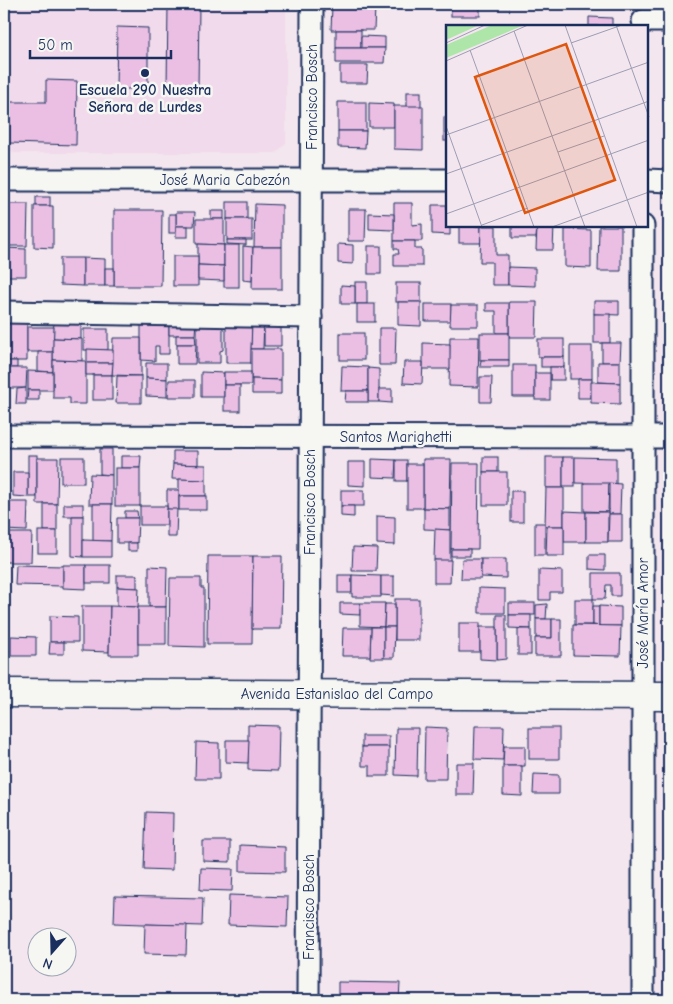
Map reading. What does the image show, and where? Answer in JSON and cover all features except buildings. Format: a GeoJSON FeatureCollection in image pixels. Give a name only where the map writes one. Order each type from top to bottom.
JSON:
{"type":"FeatureCollection","features":[{"type":"Feature","properties":{"kind":"main road","name":"Avenida Estanislao del Campo"},"geometry":{"type":"LineString","coordinates":[[4,693],[656,696]]}},
{"type":"Feature","properties":{"kind":"street","name":"Francisco Bosch"},"geometry":{"type":"LineString","coordinates":[[308,1000],[312,4]]}},
{"type":"Feature","properties":{"kind":"street"},"geometry":{"type":"LineString","coordinates":[[643,17],[669,21]]}},
{"type":"Feature","properties":{"kind":"street","name":"José Maria Cabezón"},"geometry":{"type":"LineString","coordinates":[[4,180],[446,180]]}},
{"type":"Feature","properties":{"kind":"street"},"geometry":{"type":"LineString","coordinates":[[648,180],[669,180]]}},
{"type":"Feature","properties":{"kind":"street","name":"José María Amor"},"geometry":{"type":"LineString","coordinates":[[643,228],[643,437],[656,696],[643,1000]]}},
{"type":"Feature","properties":{"kind":"street"},"geometry":{"type":"LineString","coordinates":[[4,312],[311,317]]}},
{"type":"Feature","properties":{"kind":"street","name":"Santos Marighetti"},"geometry":{"type":"LineString","coordinates":[[4,436],[669,437]]}},
{"type":"Feature","properties":{"kind":"shaded area","name":"Escuela 290 Nuestra Señora de Lurdes"},"geometry":{"type":"Polygon","coordinates":[[[4,4],[286,4],[286,143],[276,153],[14,153],[4,145],[4,4]]]}},
{"type":"Feature","properties":{"kind":"place","name":"Escuela 290 Nuestra Señora de Lurdes"},"geometry":{"type":"Point","coordinates":[145,73]}}]}
